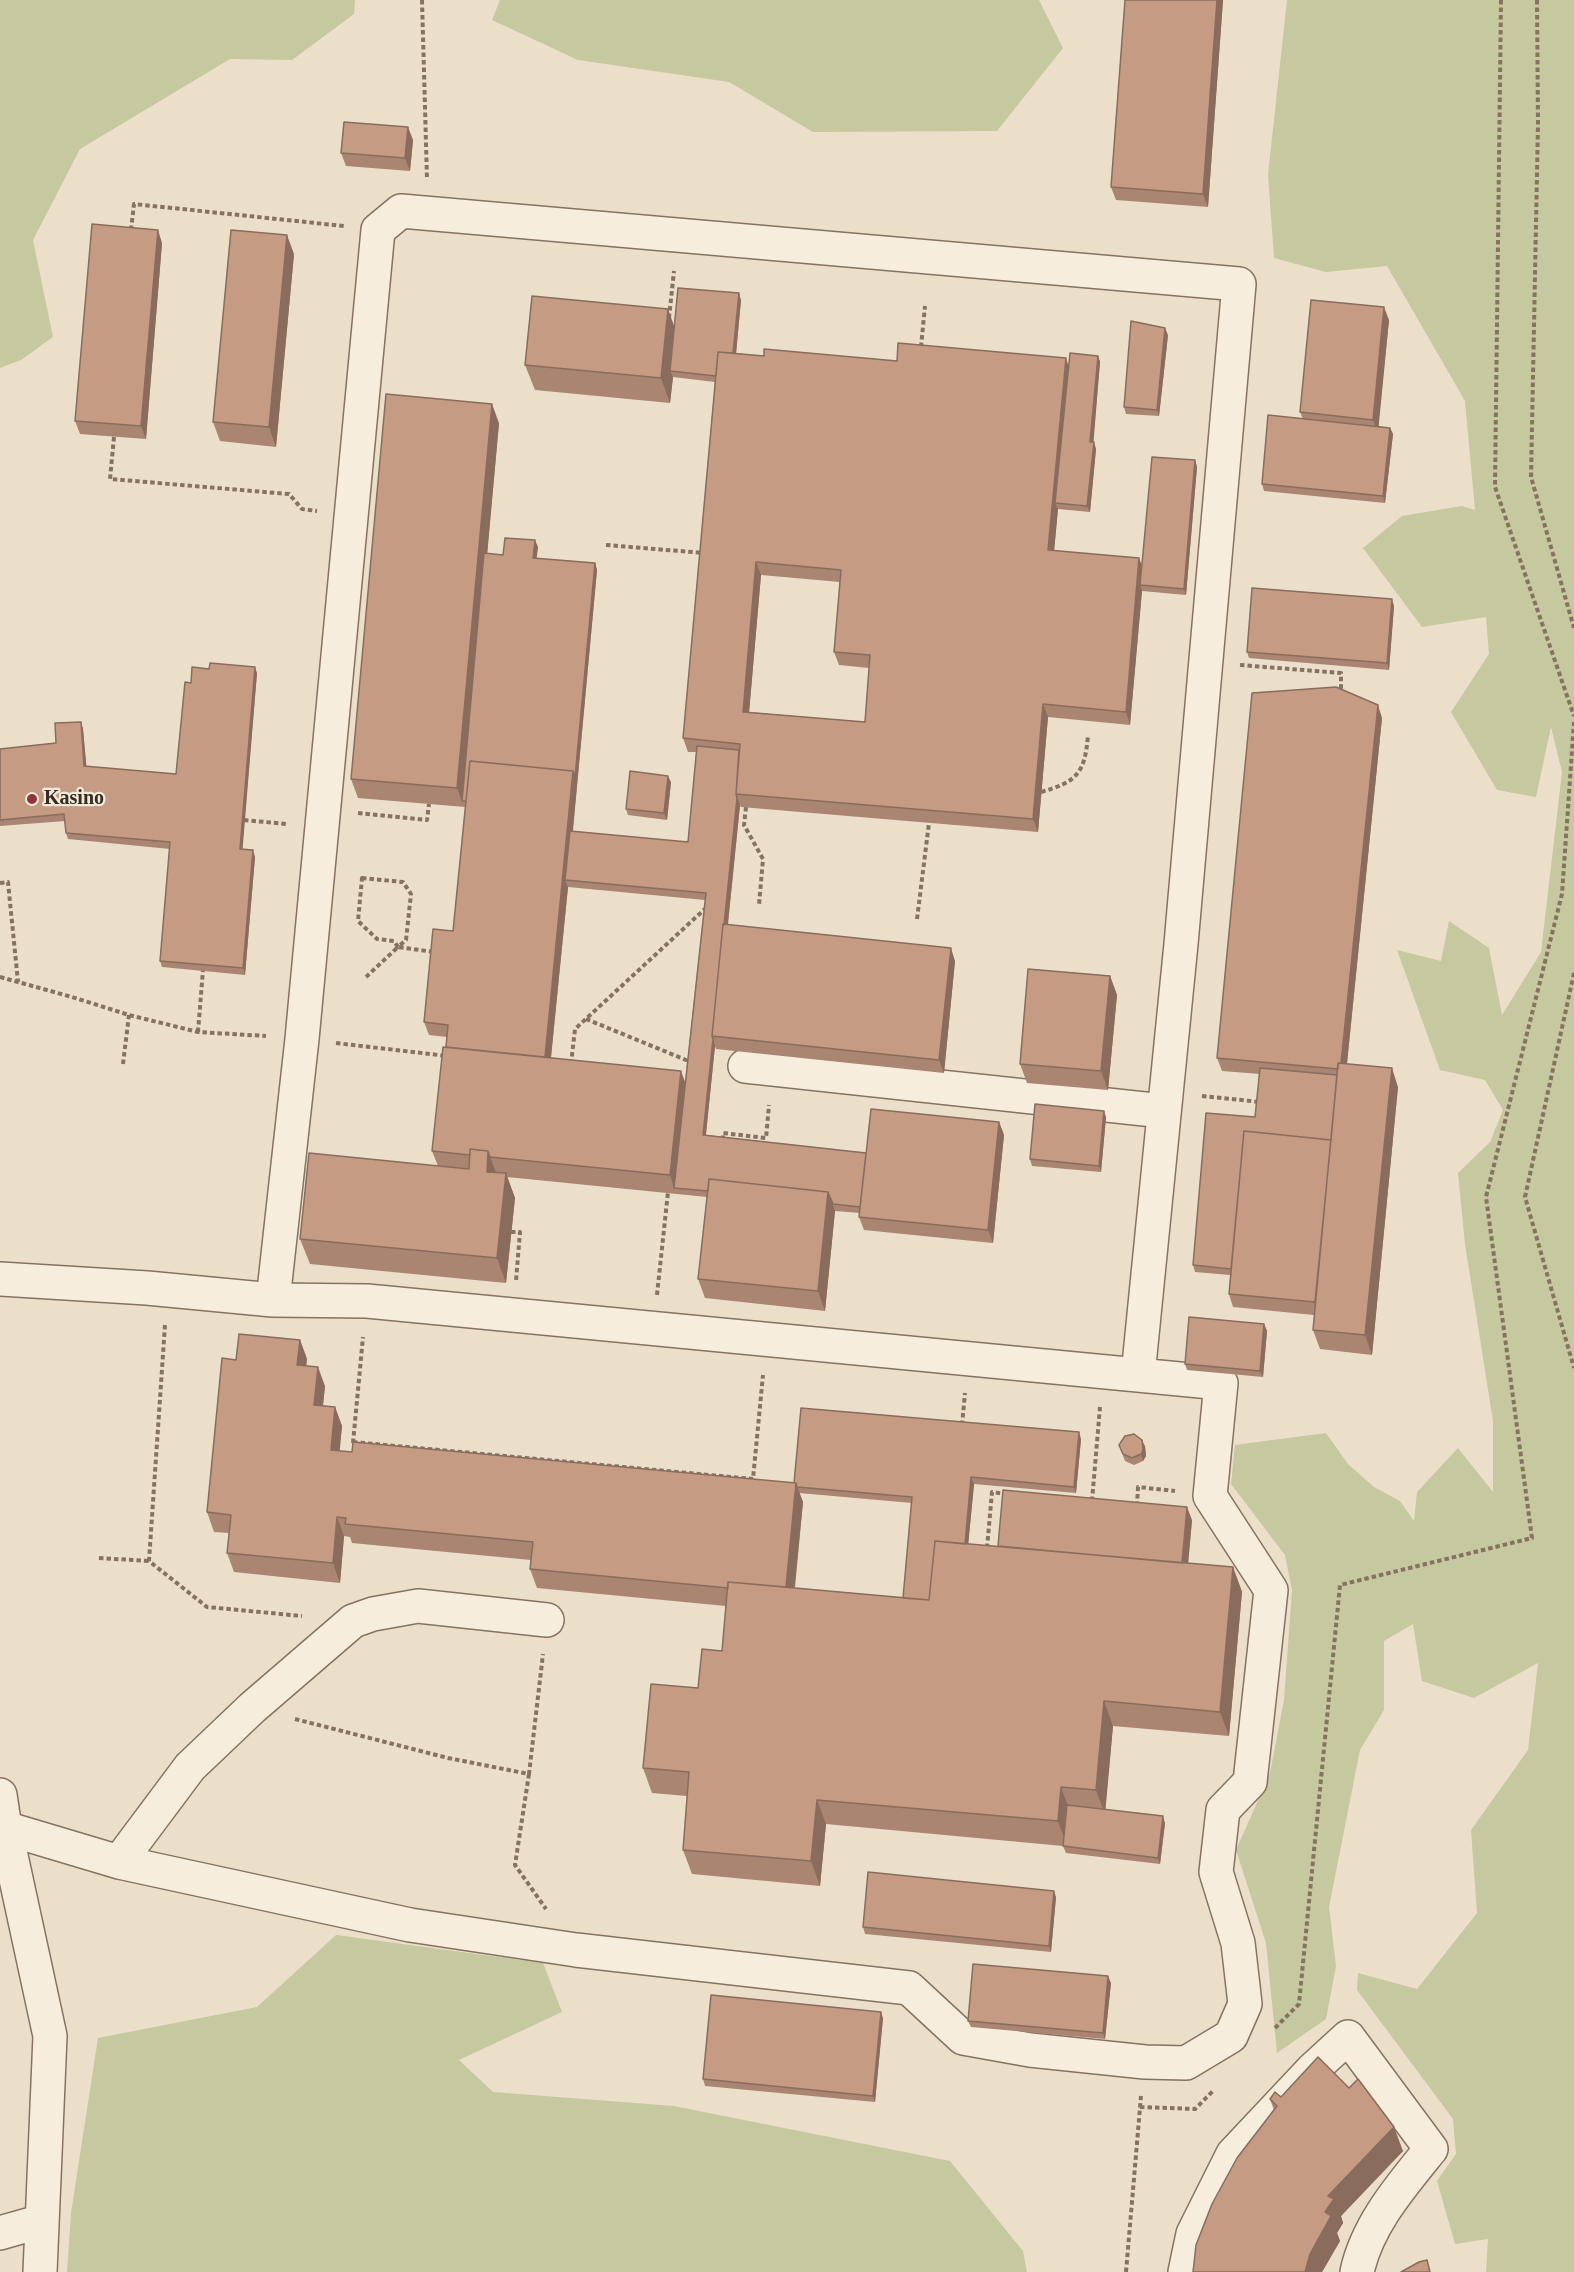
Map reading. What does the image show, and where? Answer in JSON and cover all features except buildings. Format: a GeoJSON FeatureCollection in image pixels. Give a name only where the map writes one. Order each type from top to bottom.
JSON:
{"type":"FeatureCollection","features":[{"type":"Feature","properties":{"kind":"lane"},"geometry":{"type":"LineString","coordinates":[[273,1300],[302,1039],[378,230],[401,211],[1239,284],[1181,944],[1138,1375]]}},
{"type":"Feature","properties":{"kind":"lane"},"geometry":{"type":"LineString","coordinates":[[759,1068],[1164,1101]]}},
{"type":"Feature","properties":{"kind":"lane"},"geometry":{"type":"LineString","coordinates":[[0,1279],[167,1290],[273,1300],[367,1301],[1221,1383],[1210,1494],[1270,1590],[1250,1782],[1223,1810],[1216,1872],[1238,1943],[1245,2004],[1231,2036],[1186,2063],[1144,2062],[1030,2050],[963,2038],[909,1988],[576,1950],[410,1925],[118,1862],[5,1828]]}},
{"type":"Feature","properties":{"kind":"lane"},"geometry":{"type":"LineString","coordinates":[[118,1862],[190,1767],[252,1708],[353,1621],[373,1614],[418,1606],[547,1620]]}},
{"type":"Feature","properties":{"kind":"lane"},"geometry":{"type":"LineString","coordinates":[[0,1795],[5,1828],[50,2036],[40,2272]]}},
{"type":"Feature","properties":{"kind":"lane"},"geometry":{"type":"LineString","coordinates":[[1185,2272],[1193,2234],[1233,2154],[1312,2070],[1348,2037],[1431,2149],[1392,2198],[1361,2251],[1357,2272]]}},
{"type":"Feature","properties":{"kind":"lane"},"geometry":{"type":"LineString","coordinates":[[0,2233],[42,2221]]}},
{"type":"Feature","properties":{"kind":"path"},"geometry":{"type":"LineString","coordinates":[[422,0],[428,214]]}},
{"type":"Feature","properties":{"kind":"path"},"geometry":{"type":"LineString","coordinates":[[1501,0],[1495,488],[1574,717]]}},
{"type":"Feature","properties":{"kind":"path"},"geometry":{"type":"LineString","coordinates":[[1538,0],[1538,123],[1531,477],[1574,628]]}},
{"type":"Feature","properties":{"kind":"path"},"geometry":{"type":"LineString","coordinates":[[130,240],[134,204],[378,230]]}},
{"type":"Feature","properties":{"kind":"path"},"geometry":{"type":"LineString","coordinates":[[669,322],[677,235]]}},
{"type":"Feature","properties":{"kind":"path"},"geometry":{"type":"LineString","coordinates":[[920,357],[924,306]]}},
{"type":"Feature","properties":{"kind":"path"},"geometry":{"type":"LineString","coordinates":[[114,436],[110,479],[289,494],[302,509],[353,514]]}},
{"type":"Feature","properties":{"kind":"path"},"geometry":{"type":"LineString","coordinates":[[606,545],[706,554]]}},
{"type":"Feature","properties":{"kind":"path"},"geometry":{"type":"LineString","coordinates":[[1206,662],[1341,673],[1341,700]]}},
{"type":"Feature","properties":{"kind":"path"},"geometry":{"type":"LineString","coordinates":[[1267,2036],[1299,2004],[1340,1585],[1532,1538],[1486,1197],[1562,894],[1574,722]]}},
{"type":"Feature","properties":{"kind":"path"},"geometry":{"type":"LineString","coordinates":[[1041,792],[1064,786],[1079,774],[1087,758],[1088,735]]}},
{"type":"Feature","properties":{"kind":"path"},"geometry":{"type":"LineString","coordinates":[[324,810],[427,820],[429,804]]}},
{"type":"Feature","properties":{"kind":"path"},"geometry":{"type":"LineString","coordinates":[[746,807],[744,825],[763,859],[759,905]]}},
{"type":"Feature","properties":{"kind":"path"},"geometry":{"type":"LineString","coordinates":[[917,919],[929,823]]}},
{"type":"Feature","properties":{"kind":"path"},"geometry":{"type":"LineString","coordinates":[[366,977],[398,946],[406,940],[411,894],[403,882],[362,878],[358,921],[377,939],[394,941],[398,946],[437,952]]}},
{"type":"Feature","properties":{"kind":"path"},"geometry":{"type":"LineString","coordinates":[[0,883],[8,882],[18,982]]}},
{"type":"Feature","properties":{"kind":"path"},"geometry":{"type":"LineString","coordinates":[[570,1068],[575,1029],[707,906]]}},
{"type":"Feature","properties":{"kind":"path"},"geometry":{"type":"LineString","coordinates":[[198,1032],[203,970]]}},
{"type":"Feature","properties":{"kind":"path"},"geometry":{"type":"LineString","coordinates":[[1574,973],[1525,1197],[1574,1368]]}},
{"type":"Feature","properties":{"kind":"path"},"geometry":{"type":"LineString","coordinates":[[0,977],[129,1016],[198,1032],[302,1039],[451,1057]]}},
{"type":"Feature","properties":{"kind":"path"},"geometry":{"type":"LineString","coordinates":[[123,1064],[129,1016]]}},
{"type":"Feature","properties":{"kind":"path"},"geometry":{"type":"LineString","coordinates":[[586,1019],[691,1062]]}},
{"type":"Feature","properties":{"kind":"path"},"geometry":{"type":"LineString","coordinates":[[722,1143],[723,1133],[766,1138],[759,1068]]}},
{"type":"Feature","properties":{"kind":"path"},"geometry":{"type":"LineString","coordinates":[[1164,1101],[1260,1102]]}},
{"type":"Feature","properties":{"kind":"path"},"geometry":{"type":"LineString","coordinates":[[653,1328],[668,1192]]}},
{"type":"Feature","properties":{"kind":"path"},"geometry":{"type":"LineString","coordinates":[[511,1232],[520,1232],[512,1315]]}},
{"type":"Feature","properties":{"kind":"path"},"geometry":{"type":"LineString","coordinates":[[149,1561],[167,1290]]}},
{"type":"Feature","properties":{"kind":"path"},"geometry":{"type":"LineString","coordinates":[[352,1451],[367,1301]]}},
{"type":"Feature","properties":{"kind":"path"},"geometry":{"type":"LineString","coordinates":[[353,1442],[753,1479],[766,1339]]}},
{"type":"Feature","properties":{"kind":"path"},"geometry":{"type":"LineString","coordinates":[[1081,1500],[1092,1501],[1103,1372]]}},
{"type":"Feature","properties":{"kind":"path"},"geometry":{"type":"LineString","coordinates":[[540,1468],[541,1459]]}},
{"type":"Feature","properties":{"kind":"path"},"geometry":{"type":"LineString","coordinates":[[1136,1515],[1138,1487],[1210,1494]]}},
{"type":"Feature","properties":{"kind":"path"},"geometry":{"type":"LineString","coordinates":[[986,1559],[992,1492],[1014,1494]]}},
{"type":"Feature","properties":{"kind":"path"},"geometry":{"type":"LineString","coordinates":[[99,1558],[149,1561],[207,1607],[353,1621]]}},
{"type":"Feature","properties":{"kind":"path"},"geometry":{"type":"LineString","coordinates":[[547,1620],[529,1774],[515,1865],[576,1950]]}},
{"type":"Feature","properties":{"kind":"path"},"geometry":{"type":"LineString","coordinates":[[252,1708],[448,1758],[529,1774]]}},
{"type":"Feature","properties":{"kind":"path"},"geometry":{"type":"LineString","coordinates":[[1126,2272],[1144,2062]]}},
{"type":"Feature","properties":{"kind":"path"},"geometry":{"type":"LineString","coordinates":[[1140,2107],[1195,2109],[1219,2085]]}},
{"type":"Feature","properties":{"kind":"green space"},"geometry":{"type":"Polygon","coordinates":[[[0,0],[355,0],[354,14],[292,60],[230,59],[80,149],[33,240],[53,337],[21,360],[0,368],[0,0]]]}},
{"type":"Feature","properties":{"kind":"green space"},"geometry":{"type":"Polygon","coordinates":[[[500,0],[1039,0],[1063,48],[997,131],[813,132],[729,82],[578,60],[492,20],[500,0]]]}},
{"type":"Feature","properties":{"kind":"green space"},"geometry":{"type":"Polygon","coordinates":[[[1287,0],[1574,0],[1574,2272],[1486,2272],[1488,2239],[1455,2244],[1437,2181],[1456,2154],[1453,2119],[1357,1990],[1358,1973],[1417,1989],[1477,1913],[1471,1830],[1528,1750],[1538,1663],[1474,1698],[1422,1681],[1413,1624],[1384,1641],[1384,1710],[1360,1750],[1329,1907],[1336,1966],[1326,2019],[1277,2053],[1266,1943],[1236,1850],[1270,1773],[1284,1700],[1292,1590],[1285,1555],[1231,1484],[1235,1445],[1326,1433],[1348,1464],[1374,1487],[1400,1501],[1414,1521],[1417,1492],[1458,1448],[1493,1492],[1493,1421],[1465,1244],[1458,1173],[1490,1142],[1503,1110],[1485,1080],[1440,1070],[1397,950],[1441,961],[1449,921],[1489,948],[1502,1015],[1541,952],[1562,772],[1551,727],[1536,797],[1497,790],[1451,712],[1489,654],[1486,617],[1422,627],[1363,548],[1402,516],[1462,506],[1475,510],[1465,401],[1387,266],[1326,272],[1274,258],[1268,175],[1287,0]]]}},
{"type":"Feature","properties":{"kind":"green space"},"geometry":{"type":"Polygon","coordinates":[[[336,1935],[543,1963],[562,2012],[459,2060],[493,2092],[674,2106],[950,2161],[1023,2251],[1027,2272],[67,2272],[71,2213],[98,2038],[257,2007],[336,1935]]]}},
{"type":"Feature","properties":{"kind":"place","name":"Kasino"},"geometry":{"type":"Point","coordinates":[32,799]}}]}
